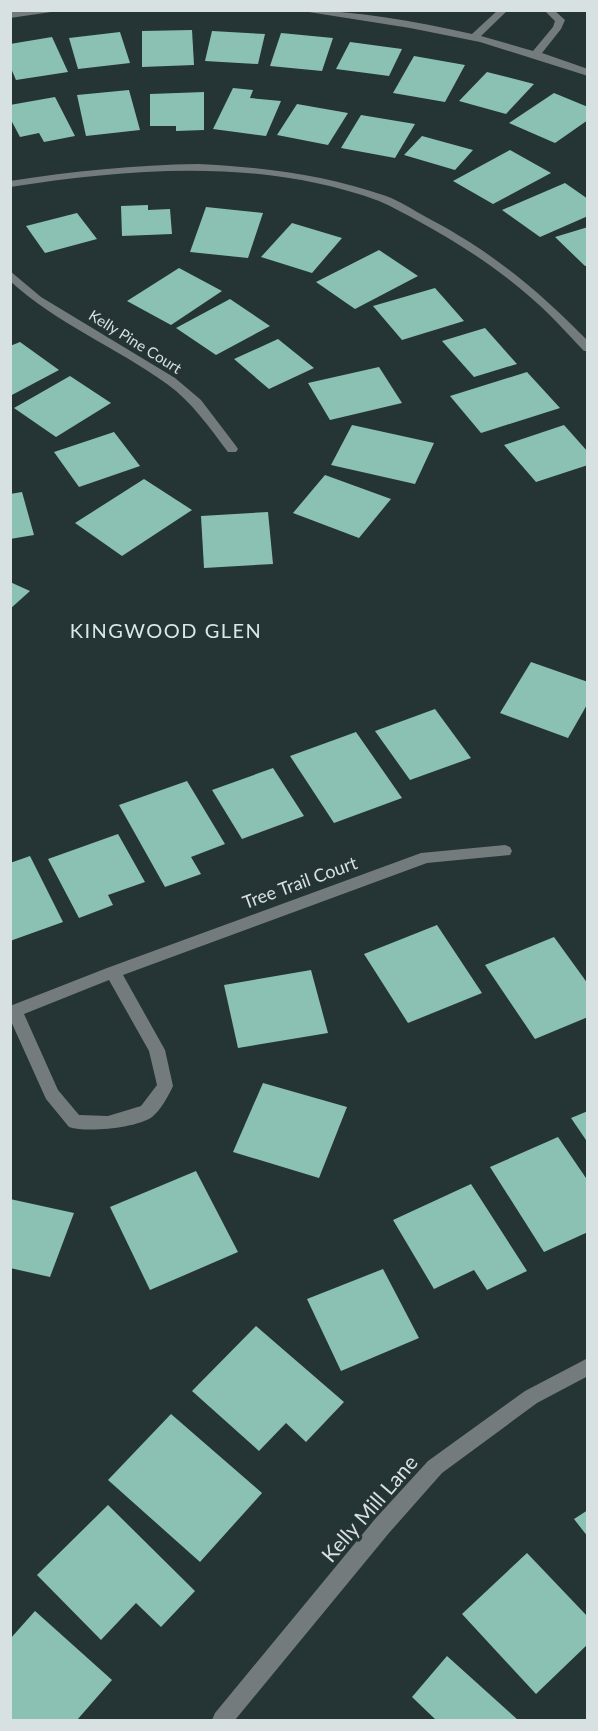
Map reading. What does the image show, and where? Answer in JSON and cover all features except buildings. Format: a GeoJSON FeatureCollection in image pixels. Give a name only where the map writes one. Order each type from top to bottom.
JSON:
{"type":"FeatureCollection","features":[{"type":"Feature","properties":{"kind":"street"},"geometry":{"type":"LineString","coordinates":[[10,15],[61,10]]}},
{"type":"Feature","properties":{"kind":"street"},"geometry":{"type":"LineString","coordinates":[[300,10],[384,20],[476,36],[588,73]]}},
{"type":"Feature","properties":{"kind":"street"},"geometry":{"type":"LineString","coordinates":[[476,36],[504,10]]}},
{"type":"Feature","properties":{"kind":"street"},"geometry":{"type":"LineString","coordinates":[[536,54],[558,27],[560,20],[548,10]]}},
{"type":"Feature","properties":{"kind":"street"},"geometry":{"type":"LineString","coordinates":[[10,184],[114,169],[182,167],[233,169],[289,176],[344,187],[385,200],[482,253],[535,295],[588,348]]}},
{"type":"Feature","properties":{"kind":"street","name":"Kelly Pine Court"},"geometry":{"type":"LineString","coordinates":[[10,274],[37,299],[171,381],[197,403],[232,449]]}},
{"type":"Feature","properties":{"kind":"street","name":"Tree Trail Court"},"geometry":{"type":"LineString","coordinates":[[113,972],[157,1050],[165,1086],[146,1112],[108,1122],[75,1122],[52,1094],[13,1012],[113,972],[426,858],[505,851]]}},
{"type":"Feature","properties":{"kind":"street","name":"Kelly Mill Lane"},"geometry":{"type":"LineString","coordinates":[[222,1720],[382,1526],[435,1467],[531,1396],[588,1366]]}},
{"type":"Feature","properties":{"kind":"district","name":"KINGWOOD GLEN"},"geometry":{"type":"Point","coordinates":[166,631]}}]}
